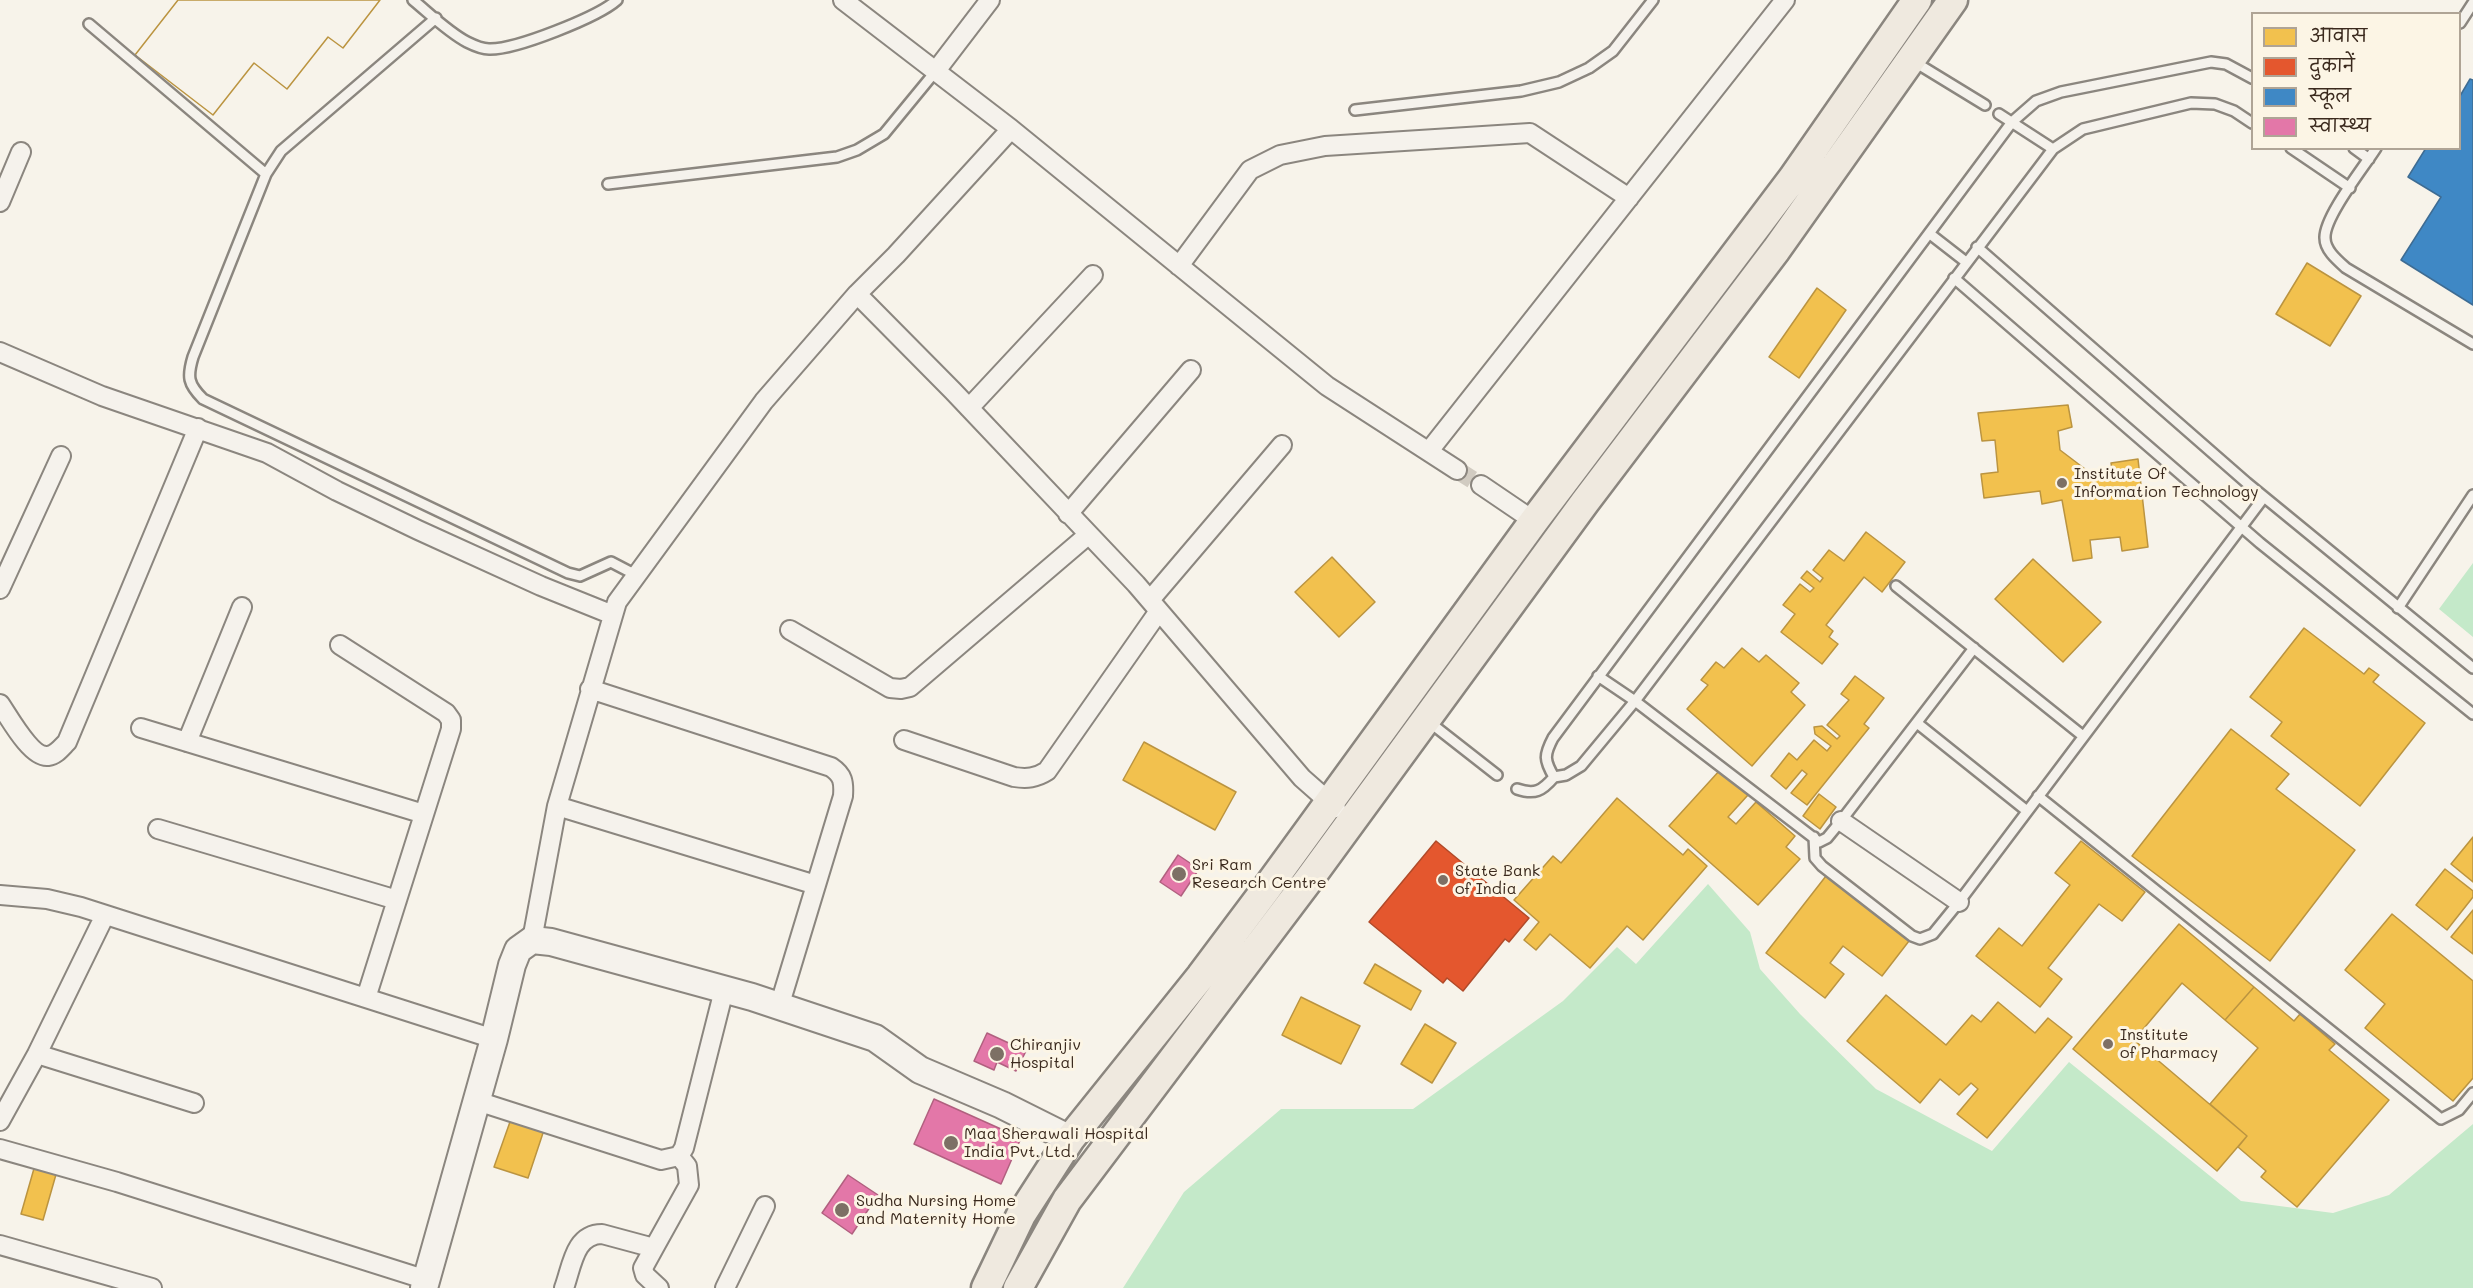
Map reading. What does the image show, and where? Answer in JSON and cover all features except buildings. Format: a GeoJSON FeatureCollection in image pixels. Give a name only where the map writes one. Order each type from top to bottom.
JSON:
{"type":"FeatureCollection","features":[{"type":"Feature","properties":{"kind":"main road"},"geometry":{"type":"LineString","coordinates":[[986,1288],[1021,1215],[1070,1139],[1201,976],[1534,521],[1793,178],[1899,53],[1953,0]]}},
{"type":"Feature","properties":{"kind":"main road"},"geometry":{"type":"LineString","coordinates":[[1018,1288],[1067,1200],[1352,822],[1426,719],[1776,250],[1899,53],[1911,2]]}},
{"type":"Feature","properties":{"kind":"street"},"geometry":{"type":"LineString","coordinates":[[843,0],[1011,129],[1327,386],[1457,470]]}},
{"type":"Feature","properties":{"kind":"street"},"geometry":{"type":"LineString","coordinates":[[935,72],[990,0]]}},
{"type":"Feature","properties":{"kind":"street"},"geometry":{"type":"LineString","coordinates":[[1429,451],[1785,0]]}},
{"type":"Feature","properties":{"kind":"street"},"geometry":{"type":"LineString","coordinates":[[532,940],[557,806],[617,602],[764,401],[857,294],[896,255],[1011,129]]}},
{"type":"Feature","properties":{"kind":"street"},"geometry":{"type":"LineString","coordinates":[[1179,266],[1250,170],[1280,155],[1325,146],[1530,133],[1629,198]]}},
{"type":"Feature","properties":{"kind":"street"},"geometry":{"type":"LineString","coordinates":[[0,202],[21,152]]}},
{"type":"Feature","properties":{"kind":"street"},"geometry":{"type":"LineString","coordinates":[[969,408],[1093,275]]}},
{"type":"Feature","properties":{"kind":"street"},"geometry":{"type":"LineString","coordinates":[[857,294],[969,408],[1154,605],[1302,778],[1352,822]]}},
{"type":"Feature","properties":{"kind":"street"},"geometry":{"type":"LineString","coordinates":[[0,352],[102,396],[267,453],[337,491],[418,530],[541,586],[613,615]]}},
{"type":"Feature","properties":{"kind":"street"},"geometry":{"type":"LineString","coordinates":[[1068,514],[1191,370]]}},
{"type":"Feature","properties":{"kind":"street"},"geometry":{"type":"LineString","coordinates":[[0,704],[27,744],[36,753],[46,757],[57,753],[67,742],[198,428]]}},
{"type":"Feature","properties":{"kind":"street"},"geometry":{"type":"LineString","coordinates":[[904,740],[1014,777],[1027,779],[1047,771],[1154,605],[1282,445]]}},
{"type":"Feature","properties":{"kind":"street"},"geometry":{"type":"LineString","coordinates":[[0,589],[61,456]]}},
{"type":"Feature","properties":{"kind":"street"},"geometry":{"type":"LineString","coordinates":[[1480,485],[1534,521]]}},
{"type":"Feature","properties":{"kind":"street"},"geometry":{"type":"LineString","coordinates":[[790,630],[890,688],[910,687],[1088,535]]}},
{"type":"Feature","properties":{"kind":"street"},"geometry":{"type":"LineString","coordinates":[[187,742],[242,607]]}},
{"type":"Feature","properties":{"kind":"street"},"geometry":{"type":"LineString","coordinates":[[340,645],[446,712],[451,720],[451,729],[366,998]]}},
{"type":"Feature","properties":{"kind":"street"},"geometry":{"type":"LineString","coordinates":[[590,689],[831,766],[840,773],[844,783],[843,796],[780,1007]]}},
{"type":"Feature","properties":{"kind":"street"},"geometry":{"type":"LineString","coordinates":[[141,728],[424,814]]}},
{"type":"Feature","properties":{"kind":"street"},"geometry":{"type":"LineString","coordinates":[[557,806],[816,885]]}},
{"type":"Feature","properties":{"kind":"street"},"geometry":{"type":"LineString","coordinates":[[1841,821],[1959,902]]}},
{"type":"Feature","properties":{"kind":"street"},"geometry":{"type":"LineString","coordinates":[[158,829],[397,900]]}},
{"type":"Feature","properties":{"kind":"street"},"geometry":{"type":"LineString","coordinates":[[0,895],[46,899],[105,915],[494,1039]]}},
{"type":"Feature","properties":{"kind":"street"},"geometry":{"type":"LineString","coordinates":[[0,1121],[37,1054],[105,915]]}},
{"type":"Feature","properties":{"kind":"street"},"geometry":{"type":"LineString","coordinates":[[0,1149],[117,1182],[425,1284],[494,1039],[512,965],[518,950],[532,940],[551,942],[724,990],[875,1038],[920,1070],[1002,1105],[1070,1139]]}},
{"type":"Feature","properties":{"kind":"street"},"geometry":{"type":"LineString","coordinates":[[477,1101],[661,1160],[678,1156],[684,1148],[724,990]]}},
{"type":"Feature","properties":{"kind":"street"},"geometry":{"type":"LineString","coordinates":[[37,1054],[194,1103]]}},
{"type":"Feature","properties":{"kind":"street"},"geometry":{"type":"LineString","coordinates":[[658,1288],[645,1275],[643,1268],[689,1185],[687,1166],[678,1156]]}},
{"type":"Feature","properties":{"kind":"street"},"geometry":{"type":"LineString","coordinates":[[725,1288],[765,1206]]}},
{"type":"Feature","properties":{"kind":"street"},"geometry":{"type":"LineString","coordinates":[[564,1288],[579,1244],[586,1237],[602,1234],[654,1248]]}},
{"type":"Feature","properties":{"kind":"street"},"geometry":{"type":"LineString","coordinates":[[0,1245],[152,1288]]}},
{"type":"Feature","properties":{"kind":"lane"},"geometry":{"type":"LineString","coordinates":[[413,0],[467,42],[489,49],[508,46],[584,20],[608,8],[617,0]]}},
{"type":"Feature","properties":{"kind":"lane"},"geometry":{"type":"LineString","coordinates":[[1355,110],[1521,92],[1559,82],[1589,68],[1613,51],[1653,0]]}},
{"type":"Feature","properties":{"kind":"lane"},"geometry":{"type":"LineString","coordinates":[[2461,21],[2473,3]]}},
{"type":"Feature","properties":{"kind":"lane"},"geometry":{"type":"LineString","coordinates":[[436,18],[282,151],[266,174],[188,373],[192,388],[203,399],[568,573],[580,576],[611,562],[636,575]]}},
{"type":"Feature","properties":{"kind":"lane"},"geometry":{"type":"LineString","coordinates":[[89,24],[266,174]]}},
{"type":"Feature","properties":{"kind":"lane"},"geometry":{"type":"LineString","coordinates":[[1899,53],[1985,105]]}},
{"type":"Feature","properties":{"kind":"lane"},"geometry":{"type":"LineString","coordinates":[[1554,777],[1545,762],[1548,748],[1598,676],[2012,122],[2036,101],[2061,92],[2211,62],[2226,64],[2251,77]]}},
{"type":"Feature","properties":{"kind":"lane"},"geometry":{"type":"LineString","coordinates":[[608,184],[837,157],[857,150],[884,134],[935,72]]}},
{"type":"Feature","properties":{"kind":"lane"},"geometry":{"type":"LineString","coordinates":[[1517,789],[1531,794],[1543,789],[1554,777],[1566,775],[1581,766],[1635,701],[2053,148],[2084,129],[2191,103],[2215,104],[2234,111],[2251,122]]}},
{"type":"Feature","properties":{"kind":"lane"},"geometry":{"type":"LineString","coordinates":[[1999,114],[2053,148]]}},
{"type":"Feature","properties":{"kind":"lane"},"geometry":{"type":"LineString","coordinates":[[2294,150],[2350,188]]}},
{"type":"Feature","properties":{"kind":"lane"},"geometry":{"type":"LineString","coordinates":[[2358,150],[2369,159]]}},
{"type":"Feature","properties":{"kind":"lane"},"geometry":{"type":"LineString","coordinates":[[2375,150],[2329,219],[2324,238],[2330,253],[2346,268],[2473,344]]}},
{"type":"Feature","properties":{"kind":"lane"},"geometry":{"type":"LineString","coordinates":[[1930,234],[1966,262]]}},
{"type":"Feature","properties":{"kind":"lane"},"geometry":{"type":"LineString","coordinates":[[1977,247],[2264,496],[2473,668]]}},
{"type":"Feature","properties":{"kind":"lane"},"geometry":{"type":"LineString","coordinates":[[1954,278],[2241,526],[2473,714]]}},
{"type":"Feature","properties":{"kind":"lane"},"geometry":{"type":"LineString","coordinates":[[2398,608],[2473,495]]}},
{"type":"Feature","properties":{"kind":"lane"},"geometry":{"type":"LineString","coordinates":[[1814,837],[1815,858],[1912,936],[1920,939],[1933,934],[2264,496]]}},
{"type":"Feature","properties":{"kind":"lane"},"geometry":{"type":"LineString","coordinates":[[1896,586],[2083,736]]}},
{"type":"Feature","properties":{"kind":"lane"},"geometry":{"type":"LineString","coordinates":[[1598,676],[1635,701],[1819,842],[1827,838],[1841,821],[1974,648]]}},
{"type":"Feature","properties":{"kind":"lane"},"geometry":{"type":"LineString","coordinates":[[1426,719],[1497,775]]}},
{"type":"Feature","properties":{"kind":"lane"},"geometry":{"type":"LineString","coordinates":[[1917,723],[2027,811]]}},
{"type":"Feature","properties":{"kind":"lane"},"geometry":{"type":"LineString","coordinates":[[2038,795],[2441,1119],[2459,1110],[2473,1093]]}},
{"type":"Feature","properties":{"kind":"green space"},"geometry":{"type":"Polygon","coordinates":[[[2473,563],[2473,637],[2439,609],[2473,563]]]}},
{"type":"Feature","properties":{"kind":"green space"},"geometry":{"type":"Polygon","coordinates":[[[1708,884],[1750,932],[1760,969],[1800,1014],[1876,1089],[1992,1151],[2069,1062],[2241,1201],[2333,1213],[2389,1195],[2473,1124],[2473,1288],[1123,1288],[1184,1192],[1281,1109],[1413,1109],[1563,1001],[1617,947],[1636,964],[1708,884]]]}},
{"type":"Feature","properties":{"kind":"tunnel"},"geometry":{"type":"LineString","coordinates":[[1457,470],[1481,485]]}},
{"type":"Feature","properties":{"kind":"place","name":"Institute Of Information Technology"},"geometry":{"type":"Point","coordinates":[2062,483]}},
{"type":"Feature","properties":{"kind":"place","name":"Sri Ram Research Centre"},"geometry":{"type":"Point","coordinates":[1179,874]}},
{"type":"Feature","properties":{"kind":"place","name":"State Bank of India"},"geometry":{"type":"Point","coordinates":[1443,880]}},
{"type":"Feature","properties":{"kind":"place","name":"Institute of Pharmacy"},"geometry":{"type":"Point","coordinates":[2108,1044]}},
{"type":"Feature","properties":{"kind":"place","name":"Chiranjiv Hospital"},"geometry":{"type":"Point","coordinates":[997,1054]}},
{"type":"Feature","properties":{"kind":"place","name":"Maa Sherawali Hospital India Pvt. Ltd."},"geometry":{"type":"Point","coordinates":[951,1143]}},
{"type":"Feature","properties":{"kind":"place","name":"Sudha Nursing Home and Maternity Home"},"geometry":{"type":"Point","coordinates":[842,1210]}}]}
